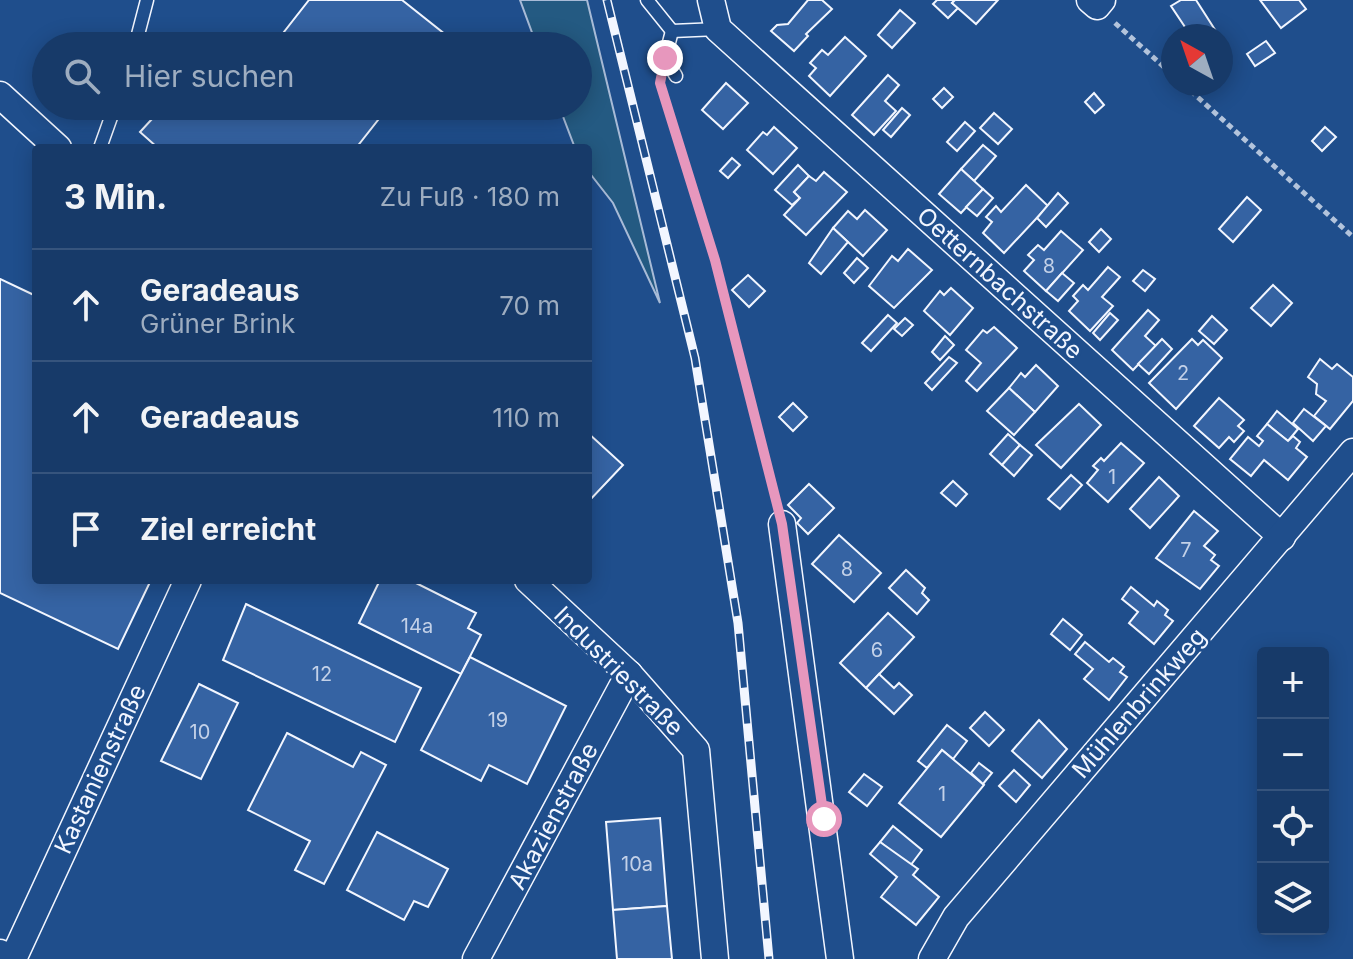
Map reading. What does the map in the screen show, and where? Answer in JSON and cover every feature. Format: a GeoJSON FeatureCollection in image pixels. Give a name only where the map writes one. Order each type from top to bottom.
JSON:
{"type":"FeatureCollection","features":[{"type":"Feature","properties":{"kind":"street"},"geometry":{"type":"LineString","coordinates":[[711,0],[718,29]]}},
{"type":"Feature","properties":{"kind":"street","name":"Oetternbachstraße"},"geometry":{"type":"LineString","coordinates":[[718,29],[1282,537]]}},
{"type":"Feature","properties":{"kind":"street"},"geometry":{"type":"LineString","coordinates":[[0,95],[54,144]]}},
{"type":"Feature","properties":{"kind":"street","name":"Mühlenbrinkweg"},"geometry":{"type":"LineString","coordinates":[[932,959],[956,917],[1353,452]]}},
{"type":"Feature","properties":{"kind":"street"},"geometry":{"type":"LineString","coordinates":[[782,524],[840,959]]}},
{"type":"Feature","properties":{"kind":"street","name":"Kastanienstraße"},"geometry":{"type":"LineString","coordinates":[[13,959],[186,584]]}},
{"type":"Feature","properties":{"kind":"street","name":"Industriestraße"},"geometry":{"type":"LineString","coordinates":[[532,584],[629,674],[696,750],[715,959]]}},
{"type":"Feature","properties":{"kind":"street","name":"Akazienstraße"},"geometry":{"type":"LineString","coordinates":[[476,959],[629,674]]}},
{"type":"Feature","properties":{"kind":"street"},"geometry":{"type":"LineString","coordinates":[[0,953],[13,959]]}},
{"type":"Feature","properties":{"kind":"lane"},"geometry":{"type":"LineString","coordinates":[[139,32],[147,0]]}},
{"type":"Feature","properties":{"kind":"lane"},"geometry":{"type":"LineString","coordinates":[[647,0],[672,31]]}},
{"type":"Feature","properties":{"kind":"lane"},"geometry":{"type":"LineString","coordinates":[[672,31],[718,29]]}},
{"type":"Feature","properties":{"kind":"lane"},"geometry":{"type":"LineString","coordinates":[[672,31],[665,58],[676,76]]}},
{"type":"Feature","properties":{"kind":"lane"},"geometry":{"type":"LineString","coordinates":[[101,144],[110,120]]}},
{"type":"Feature","properties":{"kind":"path"},"geometry":{"type":"LineString","coordinates":[[1096,2],[1161,64]]}},
{"type":"Feature","properties":{"kind":"path"},"geometry":{"type":"LineString","coordinates":[[665,58],[660,83],[715,260],[782,524]]}},
{"type":"Feature","properties":{"kind":"path"},"geometry":{"type":"LineString","coordinates":[[1196,96],[1353,237]]}},
{"type":"Feature","properties":{"kind":"shaded area"},"geometry":{"type":"Polygon","coordinates":[[[520,0],[587,0],[660,303],[613,203],[592,176],[592,144],[573,144],[564,120],[592,120],[592,32],[532,32],[520,0]]]}},
{"type":"Feature","properties":{"kind":"building"},"geometry":{"type":"Polygon","coordinates":[[[309,0],[402,0],[442,32],[284,32],[309,0]]]}},
{"type":"Feature","properties":{"kind":"building"},"geometry":{"type":"Polygon","coordinates":[[[808,0],[822,0],[832,9],[806,34],[808,36],[794,51],[771,31],[777,25],[788,24],[808,0]]]}},
{"type":"Feature","properties":{"kind":"building"},"geometry":{"type":"Polygon","coordinates":[[[937,0],[955,0],[952,3],[958,8],[948,18],[933,4],[937,0]]]}},
{"type":"Feature","properties":{"kind":"building"},"geometry":{"type":"Polygon","coordinates":[[[955,0],[998,0],[976,24],[952,3],[955,0]]]}},
{"type":"Feature","properties":{"kind":"building"},"geometry":{"type":"Polygon","coordinates":[[[1181,0],[1196,0],[1211,24],[1183,24],[1171,6],[1181,0]]]}},
{"type":"Feature","properties":{"kind":"building"},"geometry":{"type":"Polygon","coordinates":[[[1260,0],[1299,0],[1306,9],[1281,28],[1260,0]]]}},
{"type":"Feature","properties":{"kind":"building"},"geometry":{"type":"Polygon","coordinates":[[[900,10],[915,23],[892,48],[878,35],[900,10]]]}},
{"type":"Feature","properties":{"kind":"building"},"geometry":{"type":"Polygon","coordinates":[[[845,37],[866,56],[830,96],[809,76],[816,68],[810,63],[822,50],[828,55],[845,37]]]}},
{"type":"Feature","properties":{"kind":"building"},"geometry":{"type":"Polygon","coordinates":[[[1266,41],[1275,53],[1255,66],[1247,54],[1266,41]]]}},
{"type":"Feature","properties":{"kind":"building"},"geometry":{"type":"Polygon","coordinates":[[[888,75],[899,85],[885,101],[896,111],[874,135],[852,115],[888,75]]]}},
{"type":"Feature","properties":{"kind":"building"},"geometry":{"type":"Polygon","coordinates":[[[726,83],[748,103],[723,129],[702,110],[726,83]]]}},
{"type":"Feature","properties":{"kind":"building"},"geometry":{"type":"Polygon","coordinates":[[[944,88],[953,97],[942,108],[933,99],[944,88]]]}},
{"type":"Feature","properties":{"kind":"building"},"geometry":{"type":"Polygon","coordinates":[[[1094,93],[1104,105],[1095,113],[1085,102],[1094,93]]]}},
{"type":"Feature","properties":{"kind":"building"},"geometry":{"type":"Polygon","coordinates":[[[902,108],[910,115],[891,137],[883,130],[902,108]]]}},
{"type":"Feature","properties":{"kind":"building"},"geometry":{"type":"Polygon","coordinates":[[[994,113],[1012,129],[998,144],[980,128],[994,113]]]}},
{"type":"Feature","properties":{"kind":"building"},"geometry":{"type":"Polygon","coordinates":[[[151,120],[378,120],[359,144],[154,144],[140,132],[151,120]]]}},
{"type":"Feature","properties":{"kind":"building"},"geometry":{"type":"Polygon","coordinates":[[[965,122],[975,131],[957,151],[947,142],[965,122]]]}},
{"type":"Feature","properties":{"kind":"building"},"geometry":{"type":"Polygon","coordinates":[[[774,127],[797,148],[773,174],[747,150],[763,132],[767,135],[774,127]]]}},
{"type":"Feature","properties":{"kind":"building"},"geometry":{"type":"Polygon","coordinates":[[[1325,127],[1336,137],[1322,151],[1312,141],[1325,127]]]}},
{"type":"Feature","properties":{"kind":"building"},"geometry":{"type":"Polygon","coordinates":[[[983,145],[996,156],[974,181],[961,169],[983,145]]]}},
{"type":"Feature","properties":{"kind":"building"},"geometry":{"type":"Polygon","coordinates":[[[732,158],[740,165],[728,178],[720,171],[732,158]]]}},
{"type":"Feature","properties":{"kind":"building"},"geometry":{"type":"Polygon","coordinates":[[[798,165],[809,176],[794,192],[800,198],[792,205],[775,190],[798,165]]]}},
{"type":"Feature","properties":{"kind":"building"},"geometry":{"type":"Polygon","coordinates":[[[961,169],[983,189],[961,213],[939,194],[961,169]]]}},
{"type":"Feature","properties":{"kind":"building"},"geometry":{"type":"Polygon","coordinates":[[[824,172],[847,192],[806,235],[784,215],[800,198],[794,192],[809,176],[816,181],[824,172]]]}},
{"type":"Feature","properties":{"kind":"building"},"geometry":{"type":"Polygon","coordinates":[[[1026,185],[1048,206],[1004,253],[983,233],[992,222],[986,217],[996,206],[1001,212],[1026,185]]]}},
{"type":"Feature","properties":{"kind":"building"},"geometry":{"type":"Polygon","coordinates":[[[983,189],[993,198],[977,216],[966,207],[983,189]]]}},
{"type":"Feature","properties":{"kind":"building"},"geometry":{"type":"Polygon","coordinates":[[[1058,193],[1068,203],[1046,227],[1037,218],[1058,193]]]}},
{"type":"Feature","properties":{"kind":"building"},"geometry":{"type":"Polygon","coordinates":[[[1247,197],[1261,210],[1233,242],[1219,229],[1247,197]]]}},
{"type":"Feature","properties":{"kind":"building"},"geometry":{"type":"Polygon","coordinates":[[[865,210],[887,230],[863,256],[833,228],[848,211],[857,219],[865,210]]]}},
{"type":"Feature","properties":{"kind":"building"},"geometry":{"type":"Polygon","coordinates":[[[833,228],[848,242],[821,274],[809,263],[833,228]]]}},
{"type":"Feature","properties":{"kind":"building"},"geometry":{"type":"Polygon","coordinates":[[[1101,229],[1111,239],[1099,252],[1089,242],[1101,229]]]}},
{"type":"Feature","properties":{"kind":"building"},"geometry":{"type":"Polygon","coordinates":[[[1061,231],[1083,250],[1046,291],[1024,271],[1034,260],[1028,255],[1038,245],[1044,250],[1061,231]]]}},
{"type":"Feature","properties":{"kind":"building"},"geometry":{"type":"Polygon","coordinates":[[[908,249],[932,270],[894,308],[869,286],[892,256],[898,261],[908,249]]]}},
{"type":"Feature","properties":{"kind":"building"},"geometry":{"type":"Polygon","coordinates":[[[857,258],[868,268],[854,283],[844,273],[857,258]]]}},
{"type":"Feature","properties":{"kind":"building"},"geometry":{"type":"Polygon","coordinates":[[[1108,267],[1120,277],[1102,297],[1113,306],[1090,331],[1069,311],[1078,301],[1073,296],[1083,285],[1088,290],[1108,267]]]}},
{"type":"Feature","properties":{"kind":"building"},"geometry":{"type":"Polygon","coordinates":[[[1143,270],[1155,279],[1145,291],[1133,281],[1143,270]]]}},
{"type":"Feature","properties":{"kind":"building"},"geometry":{"type":"Polygon","coordinates":[[[1062,273],[1074,283],[1058,301],[1046,291],[1062,273]]]}},
{"type":"Feature","properties":{"kind":"building"},"geometry":{"type":"Polygon","coordinates":[[[748,275],[765,291],[749,307],[732,290],[748,275]]]}},
{"type":"Feature","properties":{"kind":"building"},"geometry":{"type":"Polygon","coordinates":[[[0,279],[32,294],[32,584],[149,584],[118,649],[0,593],[0,279]]]}},
{"type":"Feature","properties":{"kind":"building"},"geometry":{"type":"Polygon","coordinates":[[[1273,285],[1292,303],[1271,326],[1251,308],[1273,285]]]}},
{"type":"Feature","properties":{"kind":"building"},"geometry":{"type":"Polygon","coordinates":[[[951,288],[973,308],[950,335],[924,311],[940,291],[944,295],[951,288]]]}},
{"type":"Feature","properties":{"kind":"building"},"geometry":{"type":"Polygon","coordinates":[[[1148,310],[1159,320],[1145,336],[1156,346],[1133,370],[1112,350],[1148,310]]]}},
{"type":"Feature","properties":{"kind":"building"},"geometry":{"type":"Polygon","coordinates":[[[1110,313],[1118,320],[1100,340],[1093,333],[1110,313]]]}},
{"type":"Feature","properties":{"kind":"building"},"geometry":{"type":"Polygon","coordinates":[[[888,315],[897,323],[871,351],[862,343],[888,315]]]}},
{"type":"Feature","properties":{"kind":"building"},"geometry":{"type":"Polygon","coordinates":[[[1212,316],[1227,330],[1214,344],[1199,331],[1212,316]]]}},
{"type":"Feature","properties":{"kind":"building"},"geometry":{"type":"Polygon","coordinates":[[[905,318],[913,325],[902,336],[894,329],[905,318]]]}},
{"type":"Feature","properties":{"kind":"building"},"geometry":{"type":"Polygon","coordinates":[[[994,327],[1017,348],[977,391],[966,381],[981,363],[966,350],[983,330],[987,333],[994,327]]]}},
{"type":"Feature","properties":{"kind":"building"},"geometry":{"type":"Polygon","coordinates":[[[945,336],[954,345],[940,360],[932,352],[945,336]]]}},
{"type":"Feature","properties":{"kind":"building"},"geometry":{"type":"Polygon","coordinates":[[[1162,339],[1172,349],[1149,374],[1138,364],[1162,339]]]}},
{"type":"Feature","properties":{"kind":"building"},"geometry":{"type":"Polygon","coordinates":[[[1192,339],[1198,345],[1203,340],[1222,358],[1176,409],[1149,383],[1192,339]]]}},
{"type":"Feature","properties":{"kind":"building"},"geometry":{"type":"Polygon","coordinates":[[[949,357],[957,363],[932,390],[925,383],[949,357]]]}},
{"type":"Feature","properties":{"kind":"building"},"geometry":{"type":"Polygon","coordinates":[[[1320,359],[1332,369],[1337,364],[1353,377],[1353,401],[1330,429],[1314,416],[1326,401],[1316,394],[1317,384],[1308,377],[1320,359]]]}},
{"type":"Feature","properties":{"kind":"building"},"geometry":{"type":"Polygon","coordinates":[[[1036,365],[1058,386],[1035,412],[1009,388],[1021,373],[1025,377],[1036,365]]]}},
{"type":"Feature","properties":{"kind":"building"},"geometry":{"type":"Polygon","coordinates":[[[1009,388],[1035,412],[1014,435],[987,411],[1009,388]]]}},
{"type":"Feature","properties":{"kind":"building"},"geometry":{"type":"Polygon","coordinates":[[[1219,398],[1244,420],[1238,426],[1244,431],[1234,442],[1229,437],[1219,448],[1194,426],[1219,398]]]}},
{"type":"Feature","properties":{"kind":"building"},"geometry":{"type":"Polygon","coordinates":[[[793,403],[807,417],[793,431],[779,417],[793,403]]]}},
{"type":"Feature","properties":{"kind":"building"},"geometry":{"type":"Polygon","coordinates":[[[1079,404],[1101,425],[1061,468],[1036,445],[1079,404]]]}},
{"type":"Feature","properties":{"kind":"building"},"geometry":{"type":"Polygon","coordinates":[[[1304,409],[1326,426],[1313,441],[1293,423],[1304,409]]]}},
{"type":"Feature","properties":{"kind":"building"},"geometry":{"type":"Polygon","coordinates":[[[1277,411],[1298,429],[1288,441],[1267,424],[1277,411]]]}},
{"type":"Feature","properties":{"kind":"building"},"geometry":{"type":"Polygon","coordinates":[[[1267,424],[1288,441],[1293,436],[1300,442],[1296,448],[1307,457],[1288,480],[1264,460],[1251,476],[1230,459],[1248,437],[1259,446],[1263,441],[1257,436],[1267,424]]]}},
{"type":"Feature","properties":{"kind":"building"},"geometry":{"type":"Polygon","coordinates":[[[1008,434],[1020,445],[1002,465],[990,454],[1008,434]]]}},
{"type":"Feature","properties":{"kind":"building"},"geometry":{"type":"Polygon","coordinates":[[[592,437],[623,465],[592,498],[592,437]]]}},
{"type":"Feature","properties":{"kind":"building"},"geometry":{"type":"Polygon","coordinates":[[[1121,443],[1144,463],[1108,502],[1087,483],[1098,470],[1093,466],[1101,458],[1104,461],[1121,443]]]}},
{"type":"Feature","properties":{"kind":"building"},"geometry":{"type":"Polygon","coordinates":[[[1020,445],[1032,455],[1014,476],[1002,465],[1020,445]]]}},
{"type":"Feature","properties":{"kind":"building"},"geometry":{"type":"Polygon","coordinates":[[[1071,475],[1082,485],[1060,509],[1048,499],[1071,475]]]}},
{"type":"Feature","properties":{"kind":"building"},"geometry":{"type":"Polygon","coordinates":[[[1159,477],[1179,496],[1150,528],[1130,509],[1159,477]]]}},
{"type":"Feature","properties":{"kind":"building"},"geometry":{"type":"Polygon","coordinates":[[[953,481],[967,494],[956,506],[941,493],[953,481]]]}},
{"type":"Feature","properties":{"kind":"building"},"geometry":{"type":"Polygon","coordinates":[[[809,484],[834,508],[808,534],[797,523],[801,518],[788,505],[809,484]]]}},
{"type":"Feature","properties":{"kind":"building"},"geometry":{"type":"Polygon","coordinates":[[[1194,511],[1218,531],[1204,546],[1215,555],[1211,560],[1219,566],[1200,589],[1156,558],[1194,511]]]}},
{"type":"Feature","properties":{"kind":"building"},"geometry":{"type":"Polygon","coordinates":[[[839,535],[881,573],[854,602],[812,564],[839,535]]]}},
{"type":"Feature","properties":{"kind":"building"},"geometry":{"type":"Polygon","coordinates":[[[906,570],[925,588],[922,593],[929,600],[917,614],[889,588],[906,570]]]}},
{"type":"Feature","properties":{"kind":"building"},"geometry":{"type":"Polygon","coordinates":[[[378,584],[418,584],[476,613],[468,628],[481,635],[461,674],[359,623],[378,584]]]}},
{"type":"Feature","properties":{"kind":"building"},"geometry":{"type":"Polygon","coordinates":[[[1131,587],[1154,606],[1157,601],[1168,610],[1165,615],[1173,621],[1154,644],[1129,623],[1138,612],[1122,599],[1131,587]]]}},
{"type":"Feature","properties":{"kind":"building"},"geometry":{"type":"Polygon","coordinates":[[[246,604],[421,688],[395,742],[223,660],[246,604]]]}},
{"type":"Feature","properties":{"kind":"building"},"geometry":{"type":"Polygon","coordinates":[[[888,613],[914,637],[866,688],[840,663],[888,613]]]}},
{"type":"Feature","properties":{"kind":"building"},"geometry":{"type":"Polygon","coordinates":[[[1063,619],[1082,635],[1070,650],[1051,634],[1063,619]]]}},
{"type":"Feature","properties":{"kind":"building"},"geometry":{"type":"Polygon","coordinates":[[[1085,642],[1109,662],[1113,658],[1124,667],[1120,672],[1127,677],[1109,700],[1084,679],[1093,669],[1075,654],[1085,642]]]}},
{"type":"Feature","properties":{"kind":"building"},"geometry":{"type":"Polygon","coordinates":[[[470,657],[566,706],[527,784],[489,765],[481,781],[421,750],[470,657]]]}},
{"type":"Feature","properties":{"kind":"building"},"geometry":{"type":"Polygon","coordinates":[[[879,674],[894,688],[899,683],[912,695],[894,714],[866,688],[879,674]]]}},
{"type":"Feature","properties":{"kind":"building"},"geometry":{"type":"Polygon","coordinates":[[[199,684],[238,703],[201,779],[161,761],[199,684]]]}},
{"type":"Feature","properties":{"kind":"building"},"geometry":{"type":"Polygon","coordinates":[[[985,712],[1004,730],[989,746],[970,728],[985,712]]]}},
{"type":"Feature","properties":{"kind":"building"},"geometry":{"type":"Polygon","coordinates":[[[1039,720],[1067,749],[1042,778],[1012,751],[1039,720]]]}},
{"type":"Feature","properties":{"kind":"building"},"geometry":{"type":"Polygon","coordinates":[[[947,725],[967,741],[953,759],[942,750],[927,768],[918,761],[947,725]]]}},
{"type":"Feature","properties":{"kind":"building"},"geometry":{"type":"Polygon","coordinates":[[[287,733],[353,767],[361,752],[386,765],[324,884],[295,870],[310,841],[248,810],[287,733]]]}},
{"type":"Feature","properties":{"kind":"building"},"geometry":{"type":"Polygon","coordinates":[[[942,750],[984,785],[941,837],[899,803],[942,750]]]}},
{"type":"Feature","properties":{"kind":"building"},"geometry":{"type":"Polygon","coordinates":[[[979,763],[992,773],[983,784],[971,773],[979,763]]]}},
{"type":"Feature","properties":{"kind":"building"},"geometry":{"type":"Polygon","coordinates":[[[1014,770],[1030,785],[1016,802],[999,786],[1014,770]]]}},
{"type":"Feature","properties":{"kind":"building"},"geometry":{"type":"Polygon","coordinates":[[[864,774],[882,787],[867,806],[849,792],[864,774]]]}},
{"type":"Feature","properties":{"kind":"building"},"geometry":{"type":"Polygon","coordinates":[[[660,818],[667,906],[613,910],[606,822],[660,818]]]}},
{"type":"Feature","properties":{"kind":"building"},"geometry":{"type":"Polygon","coordinates":[[[893,826],[922,850],[910,866],[880,842],[893,826]]]}},
{"type":"Feature","properties":{"kind":"building"},"geometry":{"type":"Polygon","coordinates":[[[377,832],[448,869],[428,907],[414,901],[404,920],[347,890],[377,832]]]}},
{"type":"Feature","properties":{"kind":"building"},"geometry":{"type":"Polygon","coordinates":[[[880,842],[918,869],[913,875],[939,897],[916,925],[881,897],[897,877],[870,854],[880,842]]]}},
{"type":"Feature","properties":{"kind":"building"},"geometry":{"type":"Polygon","coordinates":[[[667,906],[672,959],[617,959],[613,910],[667,906]]]}},
{"type":"Feature","properties":{"kind":"railway"},"geometry":{"type":"LineString","coordinates":[[607,0],[695,358],[738,623],[769,959]]}},
{"type":"Feature","properties":{"kind":"route"},"geometry":{"type":"LineString","coordinates":[[665,58],[660,83],[715,260],[782,524],[824,819]]}}]}
